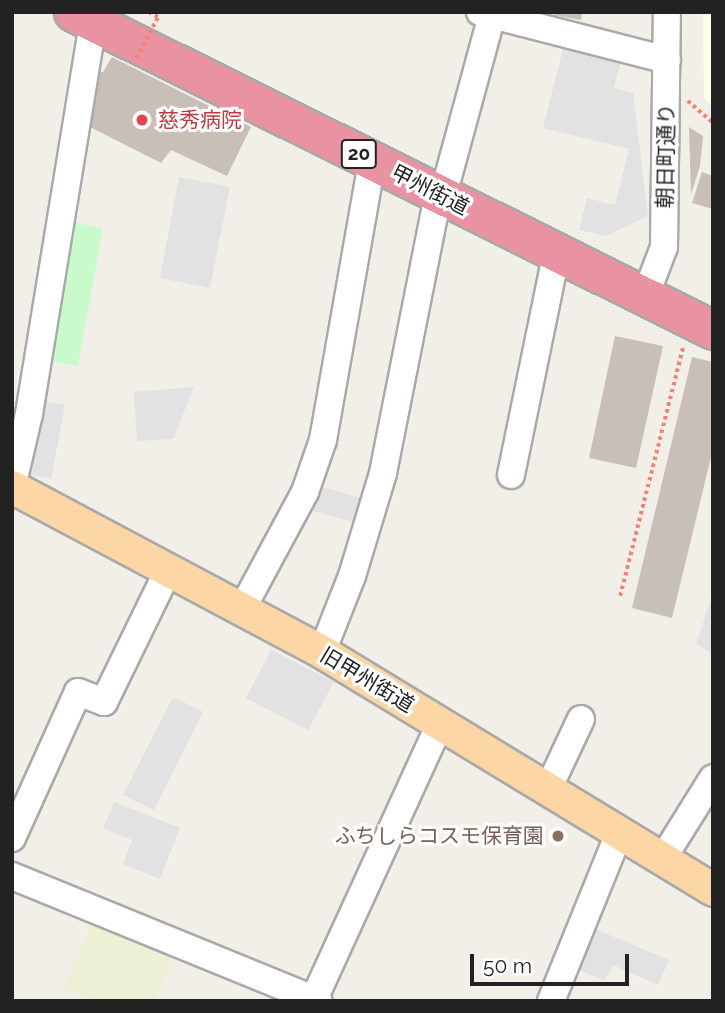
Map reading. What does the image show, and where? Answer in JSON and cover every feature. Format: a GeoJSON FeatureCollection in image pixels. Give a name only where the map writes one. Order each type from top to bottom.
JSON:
{"type":"FeatureCollection","features":[{"type":"Feature","properties":{"kind":"highway","name":"甲州街道"},"geometry":{"type":"LineString","coordinates":[[95,15],[649,288],[705,319]]}},
{"type":"Feature","properties":{"kind":"highway","name":"甲州街道"},"geometry":{"type":"LineString","coordinates":[[95,15],[372,161],[443,186],[556,254],[649,288]]}},
{"type":"Feature","properties":{"kind":"main road","name":"旧甲州街道"},"geometry":{"type":"LineString","coordinates":[[12,487],[322,652],[549,787],[713,890]]}},
{"type":"Feature","properties":{"kind":"street","name":"朝日町通り"},"geometry":{"type":"LineString","coordinates":[[649,288],[664,247],[667,12]]}},
{"type":"Feature","properties":{"kind":"street"},"geometry":{"type":"LineString","coordinates":[[322,652],[352,576],[383,473],[443,186],[486,14],[667,60]]}},
{"type":"Feature","properties":{"kind":"street"},"geometry":{"type":"LineString","coordinates":[[12,487],[29,414],[95,15]]}},
{"type":"Feature","properties":{"kind":"street"},"geometry":{"type":"LineString","coordinates":[[242,609],[305,492],[323,440],[372,161]]}},
{"type":"Feature","properties":{"kind":"street"},"geometry":{"type":"LineString","coordinates":[[511,475],[556,254]]}},
{"type":"Feature","properties":{"kind":"street"},"geometry":{"type":"LineString","coordinates":[[12,838],[78,692],[104,702],[169,569]]}},
{"type":"Feature","properties":{"kind":"street"},"geometry":{"type":"LineString","coordinates":[[549,787],[581,719]]}},
{"type":"Feature","properties":{"kind":"street"},"geometry":{"type":"LineString","coordinates":[[12,876],[269,992],[316,1000],[440,724]]}},
{"type":"Feature","properties":{"kind":"street"},"geometry":{"type":"LineString","coordinates":[[663,858],[713,778]]}},
{"type":"Feature","properties":{"kind":"street"},"geometry":{"type":"LineString","coordinates":[[551,1001],[620,831]]}},
{"type":"Feature","properties":{"kind":"path"},"geometry":{"type":"LineString","coordinates":[[136,58],[158,17],[149,12]]}},
{"type":"Feature","properties":{"kind":"path"},"geometry":{"type":"LineString","coordinates":[[620,596],[705,319]]}},
{"type":"Feature","properties":{"kind":"shaded area"},"geometry":{"type":"Polygon","coordinates":[[[703,12],[713,12],[713,106],[704,98],[703,12]]]}},
{"type":"Feature","properties":{"kind":"shaded area"},"geometry":{"type":"Polygon","coordinates":[[[566,37],[623,52],[614,88],[633,93],[648,216],[606,236],[579,230],[587,198],[615,205],[629,149],[543,128],[566,37]]]}},
{"type":"Feature","properties":{"kind":"shaded area"},"geometry":{"type":"Polygon","coordinates":[[[179,177],[230,187],[210,288],[160,278],[179,177]]]}},
{"type":"Feature","properties":{"kind":"shaded area"},"geometry":{"type":"Polygon","coordinates":[[[194,387],[173,439],[137,441],[134,392],[194,387]]]}},
{"type":"Feature","properties":{"kind":"shaded area"},"geometry":{"type":"Polygon","coordinates":[[[33,399],[65,405],[51,479],[19,473],[33,399]]]}},
{"type":"Feature","properties":{"kind":"shaded area"},"geometry":{"type":"Polygon","coordinates":[[[318,486],[369,500],[363,524],[312,511],[318,486]]]}},
{"type":"Feature","properties":{"kind":"shaded area"},"geometry":{"type":"Polygon","coordinates":[[[713,593],[713,654],[696,644],[713,593]]]}},
{"type":"Feature","properties":{"kind":"shaded area"},"geometry":{"type":"Polygon","coordinates":[[[271,650],[334,682],[308,730],[246,698],[271,650]]]}},
{"type":"Feature","properties":{"kind":"shaded area"},"geometry":{"type":"Polygon","coordinates":[[[173,697],[203,712],[154,810],[123,795],[173,697]]]}},
{"type":"Feature","properties":{"kind":"shaded area"},"geometry":{"type":"Polygon","coordinates":[[[114,802],[180,828],[160,879],[123,864],[132,840],[103,828],[114,802]]]}},
{"type":"Feature","properties":{"kind":"shaded area"},"geometry":{"type":"Polygon","coordinates":[[[94,915],[178,945],[156,1001],[97,1001],[63,989],[94,915]]]}},
{"type":"Feature","properties":{"kind":"shaded area"},"geometry":{"type":"Polygon","coordinates":[[[593,928],[669,960],[658,985],[613,965],[605,981],[577,969],[593,928]]]}},
{"type":"Feature","properties":{"kind":"green space"},"geometry":{"type":"Polygon","coordinates":[[[65,221],[103,228],[78,366],[40,360],[65,221]]]}},
{"type":"Feature","properties":{"kind":"building"},"geometry":{"type":"Polygon","coordinates":[[[554,12],[582,12],[581,20],[554,15],[554,12]]]}},
{"type":"Feature","properties":{"kind":"building"},"geometry":{"type":"Polygon","coordinates":[[[112,57],[251,127],[227,176],[171,150],[161,163],[84,124],[98,72],[103,72],[112,57]]]}},
{"type":"Feature","properties":{"kind":"building"},"geometry":{"type":"Polygon","coordinates":[[[689,127],[703,136],[700,166],[691,194],[689,127]]]}},
{"type":"Feature","properties":{"kind":"building"},"geometry":{"type":"Polygon","coordinates":[[[702,172],[713,176],[713,209],[692,203],[702,172]]]}},
{"type":"Feature","properties":{"kind":"building"},"geometry":{"type":"Polygon","coordinates":[[[615,336],[663,346],[636,468],[589,458],[615,336]]]}},
{"type":"Feature","properties":{"kind":"building"},"geometry":{"type":"Polygon","coordinates":[[[692,357],[713,362],[713,449],[672,618],[632,608],[692,357]]]}},
{"type":"Feature","properties":{"kind":"place","name":"慈秀病院"},"geometry":{"type":"Point","coordinates":[142,120]}},
{"type":"Feature","properties":{"kind":"place","name":"ふちしらコスモ保育園"},"geometry":{"type":"Point","coordinates":[558,836]}}]}
